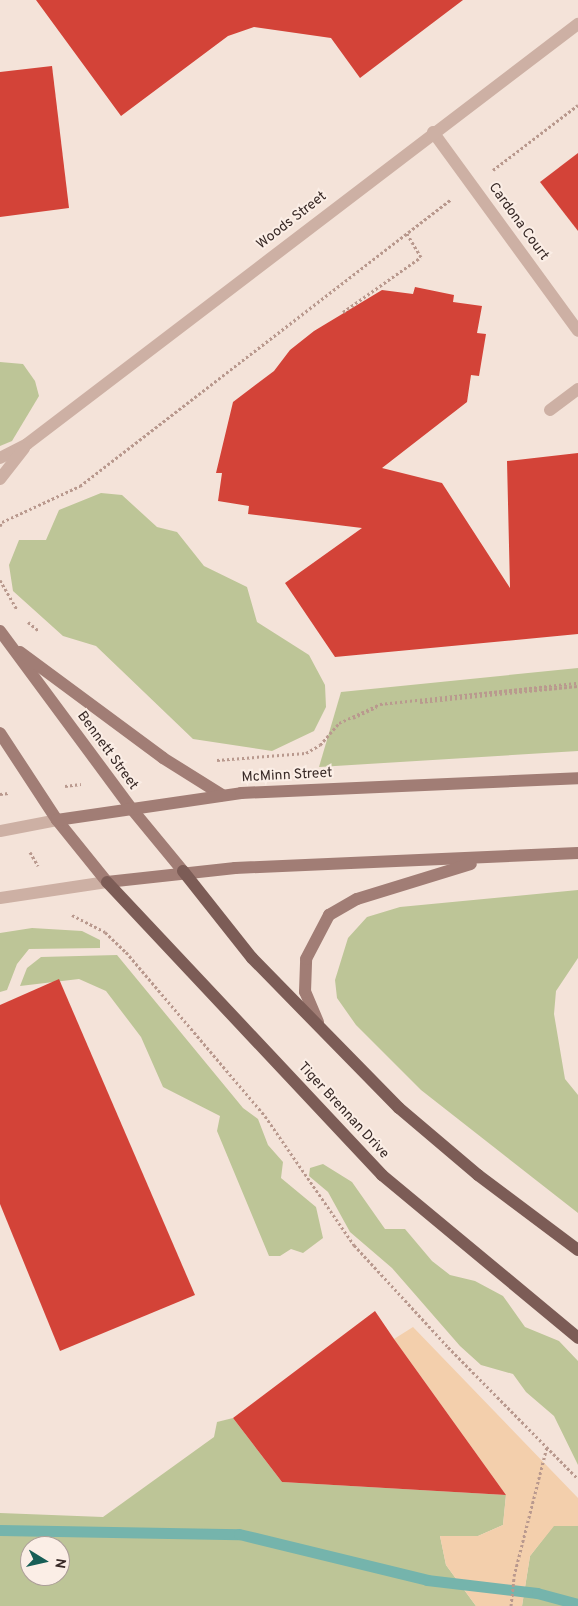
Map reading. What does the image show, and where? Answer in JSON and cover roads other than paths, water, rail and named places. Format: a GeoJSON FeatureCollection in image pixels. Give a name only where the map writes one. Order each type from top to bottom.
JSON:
{"type":"FeatureCollection","features":[{"type":"Feature","properties":{"kind":"main road"},"geometry":{"type":"LineString","coordinates":[[183,871],[252,958],[406,1114],[478,1175],[578,1250]]}},
{"type":"Feature","properties":{"kind":"main road","name":"Tiger Brennan Drive"},"geometry":{"type":"LineString","coordinates":[[107,882],[382,1175],[578,1338]]}},
{"type":"Feature","properties":{"kind":"street","name":"Woods Street"},"geometry":{"type":"LineString","coordinates":[[0,458],[27,444],[433,132],[578,24]]}},
{"type":"Feature","properties":{"kind":"street","name":"Cardona Court"},"geometry":{"type":"LineString","coordinates":[[433,132],[578,331]]}},
{"type":"Feature","properties":{"kind":"street"},"geometry":{"type":"LineString","coordinates":[[550,410],[578,389]]}},
{"type":"Feature","properties":{"kind":"street","name":"Woods Street"},"geometry":{"type":"LineString","coordinates":[[0,479],[27,444]]}},
{"type":"Feature","properties":{"kind":"street","name":"Bennett Street"},"geometry":{"type":"LineString","coordinates":[[0,632],[130,808],[183,871]]}},
{"type":"Feature","properties":{"kind":"street","name":"Bennett Street"},"geometry":{"type":"LineString","coordinates":[[12,646],[176,767],[222,796]]}},
{"type":"Feature","properties":{"kind":"street"},"geometry":{"type":"LineString","coordinates":[[0,733],[58,820],[107,882]]}},
{"type":"Feature","properties":{"kind":"street","name":"McMinn Street"},"geometry":{"type":"LineString","coordinates":[[0,831],[130,808],[222,796],[578,778]]}},
{"type":"Feature","properties":{"kind":"street"},"geometry":{"type":"LineString","coordinates":[[0,898],[183,871],[487,859],[578,853]]}},
{"type":"Feature","properties":{"kind":"street"},"geometry":{"type":"LineString","coordinates":[[325,1034],[308,1003],[305,974],[312,942],[329,915],[357,898],[487,859]]}},
{"type":"Feature","properties":{"kind":"waterway"},"geometry":{"type":"LineString","coordinates":[[0,1530],[239,1534],[427,1580],[537,1593],[578,1604]]}}]}
